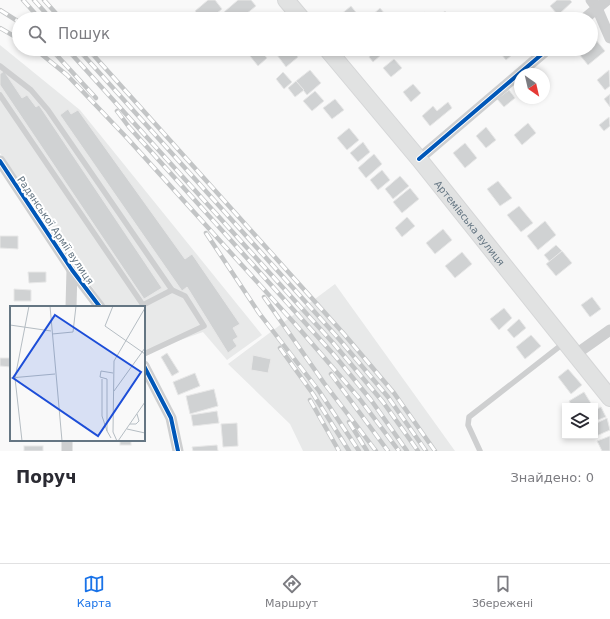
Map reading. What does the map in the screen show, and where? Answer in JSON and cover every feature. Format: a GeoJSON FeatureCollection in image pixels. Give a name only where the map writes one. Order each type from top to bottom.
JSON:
{"type":"FeatureCollection","features":[{"type":"Feature","properties":{"kind":"main road"},"geometry":{"type":"LineString","coordinates":[[286,0],[296,12]]}},
{"type":"Feature","properties":{"kind":"main road","name":"Артемівська вулиця"},"geometry":{"type":"LineString","coordinates":[[333,56],[419,159],[610,398]]}},
{"type":"Feature","properties":{"kind":"street"},"geometry":{"type":"LineString","coordinates":[[594,4],[607,0]]}},
{"type":"Feature","properties":{"kind":"street"},"geometry":{"type":"LineString","coordinates":[[598,12],[610,38]]}},
{"type":"Feature","properties":{"kind":"street"},"geometry":{"type":"LineString","coordinates":[[419,159],[540,56]]}},
{"type":"Feature","properties":{"kind":"street","name":"Радянської Армії вулиця"},"geometry":{"type":"LineString","coordinates":[[0,161],[72,270],[99,306]]}},
{"type":"Feature","properties":{"kind":"street"},"geometry":{"type":"LineString","coordinates":[[71,306],[72,270]]}},
{"type":"Feature","properties":{"kind":"street"},"geometry":{"type":"LineString","coordinates":[[571,348],[610,330]]}},
{"type":"Feature","properties":{"kind":"street"},"geometry":{"type":"LineString","coordinates":[[145,368],[171,418],[178,451]]}},
{"type":"Feature","properties":{"kind":"lane"},"geometry":{"type":"LineString","coordinates":[[0,66],[31,90],[48,110],[172,290],[185,296],[204,326],[145,354]]}},
{"type":"Feature","properties":{"kind":"lane"},"geometry":{"type":"LineString","coordinates":[[0,95],[143,305],[172,290]]}},
{"type":"Feature","properties":{"kind":"lane"},"geometry":{"type":"LineString","coordinates":[[480,451],[468,425],[469,417],[571,348]]}},
{"type":"Feature","properties":{"kind":"shaded area"},"geometry":{"type":"Polygon","coordinates":[[[0,45],[80,110],[262,335],[227,360],[203,332],[145,353],[145,306],[105,306],[0,153],[0,45]]]}},
{"type":"Feature","properties":{"kind":"shaded area"},"geometry":{"type":"Polygon","coordinates":[[[335,284],[455,451],[303,451],[290,424],[228,364],[335,284]]]}},
{"type":"Feature","properties":{"kind":"building"},"geometry":{"type":"Polygon","coordinates":[[[208,0],[215,0],[222,9],[218,12],[195,11],[208,0]]]}},
{"type":"Feature","properties":{"kind":"building"},"geometry":{"type":"Polygon","coordinates":[[[238,0],[251,0],[256,6],[249,12],[224,12],[238,0]]]}},
{"type":"Feature","properties":{"kind":"building"},"geometry":{"type":"Polygon","coordinates":[[[557,0],[570,0],[572,2],[561,12],[555,12],[550,6],[557,0]]]}},
{"type":"Feature","properties":{"kind":"building"},"geometry":{"type":"Polygon","coordinates":[[[351,6],[356,12],[344,12],[351,6]]]}},
{"type":"Feature","properties":{"kind":"building"},"geometry":{"type":"Polygon","coordinates":[[[380,8],[383,12],[376,12],[380,8]]]}},
{"type":"Feature","properties":{"kind":"building"},"geometry":{"type":"Polygon","coordinates":[[[598,42],[605,51],[588,65],[581,56],[598,56],[598,42]]]}},
{"type":"Feature","properties":{"kind":"building"},"geometry":{"type":"Polygon","coordinates":[[[250,56],[265,56],[267,58],[258,66],[250,56]]]}},
{"type":"Feature","properties":{"kind":"building"},"geometry":{"type":"Polygon","coordinates":[[[278,56],[297,56],[298,57],[286,67],[278,56]]]}},
{"type":"Feature","properties":{"kind":"building"},"geometry":{"type":"Polygon","coordinates":[[[370,56],[380,56],[373,62],[369,57],[370,56]]]}},
{"type":"Feature","properties":{"kind":"building"},"geometry":{"type":"Polygon","coordinates":[[[503,56],[511,56],[506,60],[503,56]]]}},
{"type":"Feature","properties":{"kind":"building"},"geometry":{"type":"Polygon","coordinates":[[[394,59],[402,68],[391,77],[383,68],[394,59]]]}},
{"type":"Feature","properties":{"kind":"building"},"geometry":{"type":"Polygon","coordinates":[[[310,70],[321,83],[307,95],[296,81],[310,70]]]}},
{"type":"Feature","properties":{"kind":"building"},"geometry":{"type":"Polygon","coordinates":[[[609,70],[610,86],[605,90],[597,80],[609,70]]]}},
{"type":"Feature","properties":{"kind":"building"},"geometry":{"type":"Polygon","coordinates":[[[4,71],[22,98],[27,95],[36,107],[39,105],[162,288],[144,299],[0,85],[0,74],[4,71]]]}},
{"type":"Feature","properties":{"kind":"building"},"geometry":{"type":"Polygon","coordinates":[[[283,72],[292,82],[284,89],[276,79],[283,72]]]}},
{"type":"Feature","properties":{"kind":"building"},"geometry":{"type":"Polygon","coordinates":[[[296,81],[304,90],[295,97],[288,88],[296,81]]]}},
{"type":"Feature","properties":{"kind":"building"},"geometry":{"type":"Polygon","coordinates":[[[413,84],[421,93],[411,102],[403,92],[413,84]]]}},
{"type":"Feature","properties":{"kind":"building"},"geometry":{"type":"Polygon","coordinates":[[[509,90],[514,97],[514,99],[504,107],[497,99],[509,90]]]}},
{"type":"Feature","properties":{"kind":"building"},"geometry":{"type":"Polygon","coordinates":[[[315,91],[324,101],[312,111],[303,101],[315,91]]]}},
{"type":"Feature","properties":{"kind":"building"},"geometry":{"type":"Polygon","coordinates":[[[610,94],[610,107],[604,99],[610,94]]]}},
{"type":"Feature","properties":{"kind":"building"},"geometry":{"type":"Polygon","coordinates":[[[335,99],[344,110],[332,119],[323,108],[335,99]]]}},
{"type":"Feature","properties":{"kind":"building"},"geometry":{"type":"Polygon","coordinates":[[[448,102],[452,108],[430,126],[422,116],[433,106],[437,111],[448,102]]]}},
{"type":"Feature","properties":{"kind":"building"},"geometry":{"type":"Polygon","coordinates":[[[68,109],[71,114],[78,110],[185,259],[192,254],[240,324],[233,328],[238,337],[233,340],[237,346],[228,353],[187,287],[182,291],[60,115],[68,109]]]}},
{"type":"Feature","properties":{"kind":"building"},"geometry":{"type":"Polygon","coordinates":[[[609,117],[610,126],[604,131],[599,125],[609,117]]]}},
{"type":"Feature","properties":{"kind":"building"},"geometry":{"type":"Polygon","coordinates":[[[528,123],[536,133],[522,145],[514,135],[528,123]]]}},
{"type":"Feature","properties":{"kind":"building"},"geometry":{"type":"Polygon","coordinates":[[[486,127],[496,140],[486,148],[476,136],[486,127]]]}},
{"type":"Feature","properties":{"kind":"building"},"geometry":{"type":"Polygon","coordinates":[[[349,128],[359,140],[347,150],[337,138],[349,128]]]}},
{"type":"Feature","properties":{"kind":"building"},"geometry":{"type":"Polygon","coordinates":[[[363,142],[370,152],[358,162],[350,153],[363,142]]]}},
{"type":"Feature","properties":{"kind":"building"},"geometry":{"type":"Polygon","coordinates":[[[465,143],[477,158],[465,168],[453,153],[465,143]]]}},
{"type":"Feature","properties":{"kind":"building"},"geometry":{"type":"Polygon","coordinates":[[[374,154],[382,164],[366,178],[358,168],[374,154]]]}},
{"type":"Feature","properties":{"kind":"building"},"geometry":{"type":"Polygon","coordinates":[[[382,170],[390,180],[378,190],[370,180],[382,170]]]}},
{"type":"Feature","properties":{"kind":"building"},"geometry":{"type":"Polygon","coordinates":[[[400,176],[409,186],[393,199],[385,189],[400,176]]]}},
{"type":"Feature","properties":{"kind":"building"},"geometry":{"type":"Polygon","coordinates":[[[498,181],[512,198],[500,206],[487,189],[498,181]]]}},
{"type":"Feature","properties":{"kind":"building"},"geometry":{"type":"Polygon","coordinates":[[[410,188],[419,199],[402,213],[393,202],[410,188]]]}},
{"type":"Feature","properties":{"kind":"building"},"geometry":{"type":"Polygon","coordinates":[[[519,206],[533,223],[521,232],[507,215],[519,206]]]}},
{"type":"Feature","properties":{"kind":"building"},"geometry":{"type":"Polygon","coordinates":[[[407,217],[415,226],[402,237],[395,228],[407,217]]]}},
{"type":"Feature","properties":{"kind":"building"},"geometry":{"type":"Polygon","coordinates":[[[545,221],[556,235],[538,250],[527,236],[545,221]]]}},
{"type":"Feature","properties":{"kind":"building"},"geometry":{"type":"Polygon","coordinates":[[[443,229],[452,240],[435,254],[426,243],[443,229]]]}},
{"type":"Feature","properties":{"kind":"building"},"geometry":{"type":"Polygon","coordinates":[[[0,236],[18,236],[18,249],[0,248],[0,236]]]}},
{"type":"Feature","properties":{"kind":"building"},"geometry":{"type":"Polygon","coordinates":[[[556,245],[562,251],[550,262],[544,255],[556,245]]]}},
{"type":"Feature","properties":{"kind":"building"},"geometry":{"type":"Polygon","coordinates":[[[562,251],[572,263],[556,276],[546,264],[562,251]]]}},
{"type":"Feature","properties":{"kind":"building"},"geometry":{"type":"Polygon","coordinates":[[[462,252],[472,264],[455,278],[445,266],[462,252]]]}},
{"type":"Feature","properties":{"kind":"building"},"geometry":{"type":"Polygon","coordinates":[[[28,272],[46,272],[46,282],[29,283],[28,272]]]}},
{"type":"Feature","properties":{"kind":"building"},"geometry":{"type":"Polygon","coordinates":[[[14,289],[31,290],[31,301],[14,301],[14,289]]]}},
{"type":"Feature","properties":{"kind":"building"},"geometry":{"type":"Polygon","coordinates":[[[592,297],[601,309],[590,317],[581,305],[592,297]]]}},
{"type":"Feature","properties":{"kind":"building"},"geometry":{"type":"Polygon","coordinates":[[[504,308],[512,318],[499,330],[490,319],[504,308]]]}},
{"type":"Feature","properties":{"kind":"building"},"geometry":{"type":"Polygon","coordinates":[[[519,319],[526,328],[514,338],[507,330],[519,319]]]}},
{"type":"Feature","properties":{"kind":"building"},"geometry":{"type":"Polygon","coordinates":[[[531,335],[541,346],[525,359],[516,347],[531,335]]]}},
{"type":"Feature","properties":{"kind":"building"},"geometry":{"type":"Polygon","coordinates":[[[167,353],[179,372],[172,376],[161,357],[167,353]]]}},
{"type":"Feature","properties":{"kind":"building"},"geometry":{"type":"Polygon","coordinates":[[[253,355],[271,359],[268,373],[251,370],[253,355]]]}},
{"type":"Feature","properties":{"kind":"building"},"geometry":{"type":"Polygon","coordinates":[[[0,358],[10,358],[10,367],[0,366],[0,358]]]}},
{"type":"Feature","properties":{"kind":"building"},"geometry":{"type":"Polygon","coordinates":[[[568,369],[582,385],[571,394],[558,377],[568,369]]]}},
{"type":"Feature","properties":{"kind":"building"},"geometry":{"type":"Polygon","coordinates":[[[195,373],[200,386],[178,395],[173,382],[195,373]]]}},
{"type":"Feature","properties":{"kind":"building"},"geometry":{"type":"Polygon","coordinates":[[[214,389],[218,406],[190,414],[186,396],[214,389]]]}},
{"type":"Feature","properties":{"kind":"building"},"geometry":{"type":"Polygon","coordinates":[[[584,392],[591,403],[570,403],[569,401],[584,392]]]}},
{"type":"Feature","properties":{"kind":"building"},"geometry":{"type":"Polygon","coordinates":[[[601,407],[606,417],[598,420],[598,408],[601,407]]]}},
{"type":"Feature","properties":{"kind":"building"},"geometry":{"type":"Polygon","coordinates":[[[217,411],[219,423],[193,426],[191,415],[217,411]]]}},
{"type":"Feature","properties":{"kind":"building"},"geometry":{"type":"Polygon","coordinates":[[[607,418],[610,430],[598,435],[598,422],[607,418]]]}},
{"type":"Feature","properties":{"kind":"building"},"geometry":{"type":"Polygon","coordinates":[[[237,423],[238,446],[223,447],[221,424],[237,423]]]}},
{"type":"Feature","properties":{"kind":"building"},"geometry":{"type":"Polygon","coordinates":[[[610,436],[610,451],[602,451],[597,441],[610,436]]]}},
{"type":"Feature","properties":{"kind":"building"},"geometry":{"type":"Polygon","coordinates":[[[120,441],[131,441],[131,445],[120,445],[120,441]]]}},
{"type":"Feature","properties":{"kind":"building"},"geometry":{"type":"Polygon","coordinates":[[[217,445],[218,451],[193,451],[192,447],[217,445]]]}},
{"type":"Feature","properties":{"kind":"building"},"geometry":{"type":"Polygon","coordinates":[[[24,446],[43,446],[43,451],[24,451],[24,446]]]}},
{"type":"Feature","properties":{"kind":"railway"},"geometry":{"type":"LineString","coordinates":[[23,0],[34,12]]}},
{"type":"Feature","properties":{"kind":"railway"},"geometry":{"type":"LineString","coordinates":[[34,0],[45,12]]}},
{"type":"Feature","properties":{"kind":"railway"},"geometry":{"type":"LineString","coordinates":[[44,0],[55,12]]}},
{"type":"Feature","properties":{"kind":"railway"},"geometry":{"type":"LineString","coordinates":[[0,10],[12,18]]}},
{"type":"Feature","properties":{"kind":"railway"},"geometry":{"type":"LineString","coordinates":[[0,28],[12,35]]}},
{"type":"Feature","properties":{"kind":"railway"},"geometry":{"type":"LineString","coordinates":[[44,56],[67,75],[128,139],[296,325],[359,398],[399,451]]}},
{"type":"Feature","properties":{"kind":"railway"},"geometry":{"type":"LineString","coordinates":[[57,56],[96,98]]}},
{"type":"Feature","properties":{"kind":"railway"},"geometry":{"type":"LineString","coordinates":[[73,56],[334,344],[383,402],[418,451]]}},
{"type":"Feature","properties":{"kind":"railway"},"geometry":{"type":"LineString","coordinates":[[84,56],[339,339],[388,397],[426,451]]}},
{"type":"Feature","properties":{"kind":"railway"},"geometry":{"type":"LineString","coordinates":[[94,56],[344,334],[394,393],[435,451]]}},
{"type":"Feature","properties":{"kind":"railway"},"geometry":{"type":"LineString","coordinates":[[117,111],[129,127],[335,356],[371,400],[407,451]]}},
{"type":"Feature","properties":{"kind":"railway"},"geometry":{"type":"LineString","coordinates":[[206,233],[259,313],[319,391],[359,451]]}},
{"type":"Feature","properties":{"kind":"railway"},"geometry":{"type":"LineString","coordinates":[[264,297],[324,383],[376,451]]}},
{"type":"Feature","properties":{"kind":"railway"},"geometry":{"type":"LineString","coordinates":[[280,348],[313,394],[349,451]]}},
{"type":"Feature","properties":{"kind":"railway"},"geometry":{"type":"LineString","coordinates":[[331,374],[388,451]]}},
{"type":"Feature","properties":{"kind":"railway"},"geometry":{"type":"LineString","coordinates":[[310,400],[339,451]]}},
{"type":"Feature","properties":{"kind":"railway"},"geometry":{"type":"LineString","coordinates":[[349,422],[367,451]]}},
{"type":"Feature","properties":{"kind":"cycle path"},"geometry":{"type":"LineString","coordinates":[[419,159],[540,56]]}},
{"type":"Feature","properties":{"kind":"cycle path"},"geometry":{"type":"LineString","coordinates":[[0,161],[72,270],[99,306]]}},
{"type":"Feature","properties":{"kind":"cycle path"},"geometry":{"type":"LineString","coordinates":[[145,368],[171,418],[178,451]]}}]}
